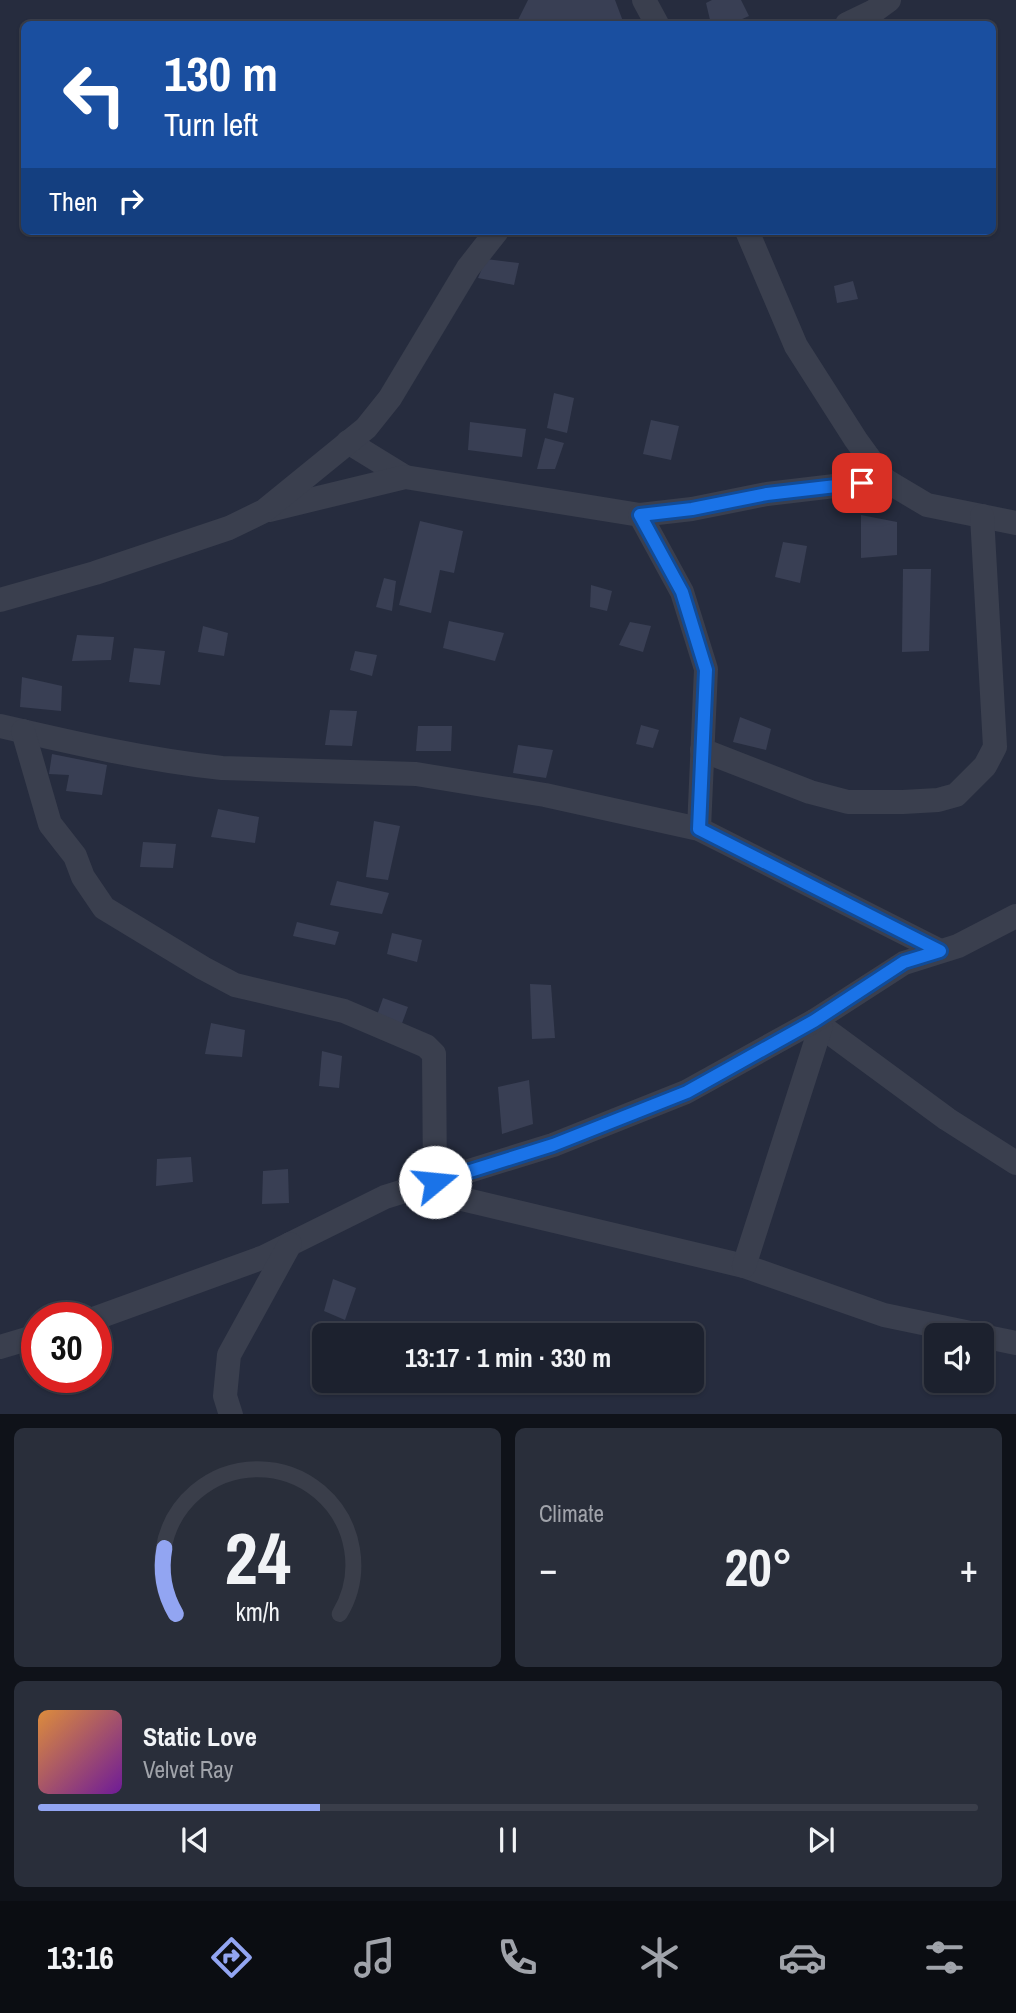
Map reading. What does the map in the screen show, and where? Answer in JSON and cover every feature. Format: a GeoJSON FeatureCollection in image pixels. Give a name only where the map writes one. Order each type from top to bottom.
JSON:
{"type":"FeatureCollection","features":[{"type":"Feature","properties":{"kind":"street"},"geometry":{"type":"LineString","coordinates":[[644,0],[655,21]]}},
{"type":"Feature","properties":{"kind":"street"},"geometry":{"type":"LineString","coordinates":[[853,21],[874,11],[888,0]]}},
{"type":"Feature","properties":{"kind":"street"},"geometry":{"type":"LineString","coordinates":[[264,511],[366,428],[390,398],[468,268],[494,235]]}},
{"type":"Feature","properties":{"kind":"street"},"geometry":{"type":"LineString","coordinates":[[749,235],[796,346],[885,480],[927,505],[1016,523]]}},
{"type":"Feature","properties":{"kind":"street"},"geometry":{"type":"LineString","coordinates":[[348,442],[405,477],[640,515],[692,509],[767,494],[885,480]]}},
{"type":"Feature","properties":{"kind":"street"},"geometry":{"type":"LineString","coordinates":[[0,600],[107,569],[229,528],[264,511],[405,477]]}},
{"type":"Feature","properties":{"kind":"street"},"geometry":{"type":"LineString","coordinates":[[640,515],[682,592],[706,670],[699,829]]}},
{"type":"Feature","properties":{"kind":"street"},"geometry":{"type":"LineString","coordinates":[[702,750],[810,792],[848,802],[938,800],[956,795],[985,766],[995,747],[982,516]]}},
{"type":"Feature","properties":{"kind":"street"},"geometry":{"type":"LineString","coordinates":[[11,729],[191,765],[416,774],[545,795],[699,829],[940,951]]}},
{"type":"Feature","properties":{"kind":"street"},"geometry":{"type":"LineString","coordinates":[[11,729],[50,824],[75,856],[83,877],[104,908],[235,985],[344,1011],[426,1046],[434,1054],[425,1185]]}},
{"type":"Feature","properties":{"kind":"street"},"geometry":{"type":"LineString","coordinates":[[112,1312],[264,1257],[385,1197],[553,1145],[687,1092],[817,1024],[904,962],[958,946],[1016,916]]}},
{"type":"Feature","properties":{"kind":"street"},"geometry":{"type":"LineString","coordinates":[[817,1024],[935,1111],[1016,1163]]}},
{"type":"Feature","properties":{"kind":"street"},"geometry":{"type":"LineString","coordinates":[[744,1266],[817,1024]]}},
{"type":"Feature","properties":{"kind":"street"},"geometry":{"type":"LineString","coordinates":[[425,1185],[744,1266],[884,1315],[924,1323]]}},
{"type":"Feature","properties":{"kind":"street"},"geometry":{"type":"LineString","coordinates":[[231,1414],[225,1396],[229,1355],[290,1244]]}},
{"type":"Feature","properties":{"kind":"street"},"geometry":{"type":"LineString","coordinates":[[994,1338],[1016,1343]]}},
{"type":"Feature","properties":{"kind":"street"},"geometry":{"type":"LineString","coordinates":[[0,1347],[21,1341]]}},
{"type":"Feature","properties":{"kind":"building"},"geometry":{"type":"Polygon","coordinates":[[[528,0],[615,0],[623,21],[518,21],[528,0]]]}},
{"type":"Feature","properties":{"kind":"building"},"geometry":{"type":"Polygon","coordinates":[[[712,0],[741,0],[749,16],[738,21],[710,21],[706,3],[712,0]]]}},
{"type":"Feature","properties":{"kind":"building"},"geometry":{"type":"Polygon","coordinates":[[[486,259],[519,263],[514,285],[478,278],[486,259]]]}},
{"type":"Feature","properties":{"kind":"building"},"geometry":{"type":"Polygon","coordinates":[[[853,281],[858,299],[837,303],[834,286],[853,281]]]}},
{"type":"Feature","properties":{"kind":"building"},"geometry":{"type":"Polygon","coordinates":[[[554,393],[574,398],[567,433],[547,428],[554,393]]]}},
{"type":"Feature","properties":{"kind":"building"},"geometry":{"type":"Polygon","coordinates":[[[651,420],[679,426],[671,460],[643,454],[651,420]]]}},
{"type":"Feature","properties":{"kind":"building"},"geometry":{"type":"Polygon","coordinates":[[[470,422],[526,429],[522,457],[468,450],[470,422]]]}},
{"type":"Feature","properties":{"kind":"building"},"geometry":{"type":"Polygon","coordinates":[[[545,438],[564,443],[555,469],[537,469],[545,438]]]}},
{"type":"Feature","properties":{"kind":"building"},"geometry":{"type":"Polygon","coordinates":[[[861,515],[897,522],[897,555],[861,558],[861,515]]]}},
{"type":"Feature","properties":{"kind":"building"},"geometry":{"type":"Polygon","coordinates":[[[420,521],[463,531],[454,573],[440,570],[431,613],[399,605],[420,521]]]}},
{"type":"Feature","properties":{"kind":"building"},"geometry":{"type":"Polygon","coordinates":[[[783,542],[807,546],[800,583],[775,577],[783,542]]]}},
{"type":"Feature","properties":{"kind":"building"},"geometry":{"type":"Polygon","coordinates":[[[903,569],[931,569],[929,651],[902,652],[903,569]]]}},
{"type":"Feature","properties":{"kind":"building"},"geometry":{"type":"Polygon","coordinates":[[[384,578],[396,581],[392,611],[376,607],[384,578]]]}},
{"type":"Feature","properties":{"kind":"building"},"geometry":{"type":"Polygon","coordinates":[[[591,585],[612,591],[607,611],[590,607],[591,585]]]}},
{"type":"Feature","properties":{"kind":"building"},"geometry":{"type":"Polygon","coordinates":[[[449,621],[504,633],[495,661],[443,648],[449,621]]]}},
{"type":"Feature","properties":{"kind":"building"},"geometry":{"type":"Polygon","coordinates":[[[630,622],[651,626],[643,652],[619,645],[630,622]]]}},
{"type":"Feature","properties":{"kind":"building"},"geometry":{"type":"Polygon","coordinates":[[[203,626],[228,633],[224,656],[198,652],[203,626]]]}},
{"type":"Feature","properties":{"kind":"building"},"geometry":{"type":"Polygon","coordinates":[[[77,635],[114,637],[111,660],[72,661],[77,635]]]}},
{"type":"Feature","properties":{"kind":"building"},"geometry":{"type":"Polygon","coordinates":[[[134,648],[165,651],[160,685],[129,682],[134,648]]]}},
{"type":"Feature","properties":{"kind":"building"},"geometry":{"type":"Polygon","coordinates":[[[355,651],[377,655],[372,676],[350,670],[355,651]]]}},
{"type":"Feature","properties":{"kind":"building"},"geometry":{"type":"Polygon","coordinates":[[[22,677],[62,686],[61,711],[20,707],[22,677]]]}},
{"type":"Feature","properties":{"kind":"building"},"geometry":{"type":"Polygon","coordinates":[[[330,710],[357,711],[352,746],[325,745],[330,710]]]}},
{"type":"Feature","properties":{"kind":"building"},"geometry":{"type":"Polygon","coordinates":[[[740,717],[771,729],[766,750],[733,742],[740,717]]]}},
{"type":"Feature","properties":{"kind":"building"},"geometry":{"type":"Polygon","coordinates":[[[641,725],[659,730],[653,748],[636,744],[641,725]]]}},
{"type":"Feature","properties":{"kind":"building"},"geometry":{"type":"Polygon","coordinates":[[[418,726],[452,726],[451,751],[416,751],[418,726]]]}},
{"type":"Feature","properties":{"kind":"building"},"geometry":{"type":"Polygon","coordinates":[[[518,745],[553,750],[546,778],[513,773],[518,745]]]}},
{"type":"Feature","properties":{"kind":"building"},"geometry":{"type":"Polygon","coordinates":[[[52,754],[107,765],[102,795],[66,791],[69,775],[49,774],[52,754]]]}},
{"type":"Feature","properties":{"kind":"building"},"geometry":{"type":"Polygon","coordinates":[[[218,809],[259,817],[255,843],[211,837],[218,809]]]}},
{"type":"Feature","properties":{"kind":"building"},"geometry":{"type":"Polygon","coordinates":[[[374,821],[400,826],[388,880],[366,877],[374,821]]]}},
{"type":"Feature","properties":{"kind":"building"},"geometry":{"type":"Polygon","coordinates":[[[143,842],[176,844],[173,868],[140,867],[143,842]]]}},
{"type":"Feature","properties":{"kind":"building"},"geometry":{"type":"Polygon","coordinates":[[[337,881],[389,893],[382,914],[330,905],[337,881]]]}},
{"type":"Feature","properties":{"kind":"building"},"geometry":{"type":"Polygon","coordinates":[[[297,922],[339,932],[335,945],[293,936],[297,922]]]}},
{"type":"Feature","properties":{"kind":"building"},"geometry":{"type":"Polygon","coordinates":[[[392,933],[422,940],[417,962],[387,954],[392,933]]]}},
{"type":"Feature","properties":{"kind":"building"},"geometry":{"type":"Polygon","coordinates":[[[530,984],[551,985],[555,1038],[532,1039],[530,984]]]}},
{"type":"Feature","properties":{"kind":"building"},"geometry":{"type":"Polygon","coordinates":[[[383,998],[408,1007],[401,1026],[376,1018],[383,998]]]}},
{"type":"Feature","properties":{"kind":"building"},"geometry":{"type":"Polygon","coordinates":[[[211,1023],[245,1030],[242,1057],[205,1054],[211,1023]]]}},
{"type":"Feature","properties":{"kind":"building"},"geometry":{"type":"Polygon","coordinates":[[[322,1051],[342,1056],[339,1088],[319,1086],[322,1051]]]}},
{"type":"Feature","properties":{"kind":"building"},"geometry":{"type":"Polygon","coordinates":[[[529,1080],[533,1124],[502,1134],[498,1087],[529,1080]]]}},
{"type":"Feature","properties":{"kind":"building"},"geometry":{"type":"Polygon","coordinates":[[[191,1157],[193,1182],[156,1186],[157,1159],[191,1157]]]}},
{"type":"Feature","properties":{"kind":"building"},"geometry":{"type":"Polygon","coordinates":[[[288,1169],[289,1203],[262,1204],[263,1171],[288,1169]]]}},
{"type":"Feature","properties":{"kind":"building"},"geometry":{"type":"Polygon","coordinates":[[[333,1279],[356,1288],[345,1320],[324,1311],[333,1279]]]}},
{"type":"Feature","properties":{"kind":"route"},"geometry":{"type":"LineString","coordinates":[[435,1182],[553,1145],[687,1092],[814,1021],[904,962],[940,951],[699,829],[706,670],[682,592],[640,515],[692,509],[767,494],[862,483]]}}]}
